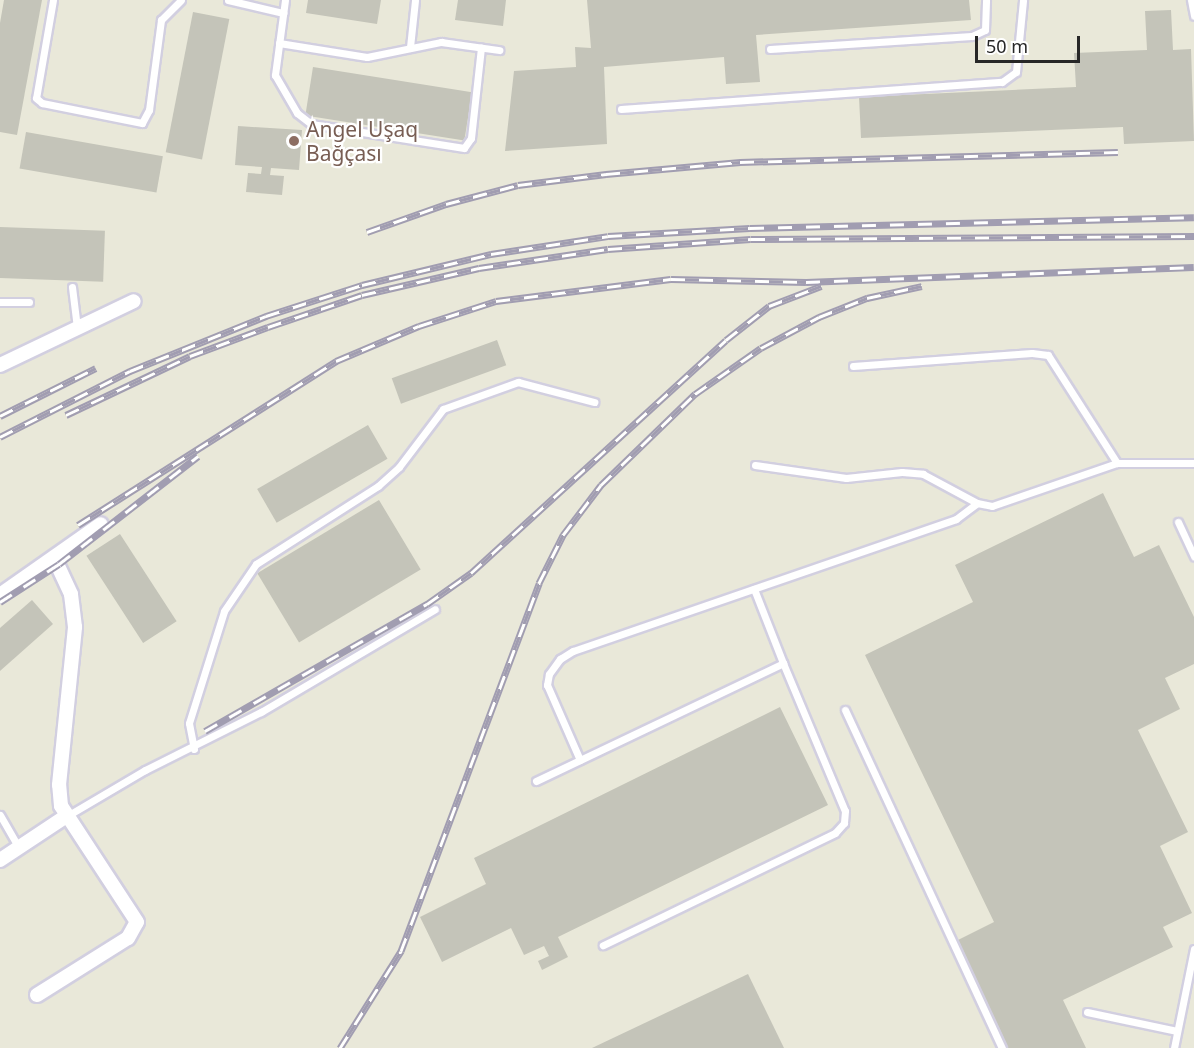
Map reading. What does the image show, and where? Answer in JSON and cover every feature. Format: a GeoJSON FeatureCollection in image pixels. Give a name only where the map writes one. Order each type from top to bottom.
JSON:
{"type":"FeatureCollection","features":[{"type":"Feature","properties":{"kind":"street"},"geometry":{"type":"LineString","coordinates":[[0,365],[135,301]]}},
{"type":"Feature","properties":{"kind":"street"},"geometry":{"type":"LineString","coordinates":[[0,595],[55,559],[101,524]]}},
{"type":"Feature","properties":{"kind":"street"},"geometry":{"type":"LineString","coordinates":[[37,995],[128,938],[136,928],[135,917],[65,817],[59,784],[74,648],[74,609],[55,559]]}},
{"type":"Feature","properties":{"kind":"street"},"geometry":{"type":"LineString","coordinates":[[0,860],[65,817]]}},
{"type":"Feature","properties":{"kind":"lane"},"geometry":{"type":"LineString","coordinates":[[53,0],[36,98],[42,103],[141,123],[149,110],[161,20],[181,0]]}},
{"type":"Feature","properties":{"kind":"lane"},"geometry":{"type":"LineString","coordinates":[[228,0],[283,13]]}},
{"type":"Feature","properties":{"kind":"lane"},"geometry":{"type":"LineString","coordinates":[[285,0],[277,81],[302,120],[460,148],[468,145],[471,138],[481,48]]}},
{"type":"Feature","properties":{"kind":"lane"},"geometry":{"type":"LineString","coordinates":[[410,47],[415,0]]}},
{"type":"Feature","properties":{"kind":"lane"},"geometry":{"type":"LineString","coordinates":[[770,49],[972,36],[985,30],[986,0]]}},
{"type":"Feature","properties":{"kind":"lane"},"geometry":{"type":"LineString","coordinates":[[621,109],[1002,82],[1016,72],[1023,0]]}},
{"type":"Feature","properties":{"kind":"lane"},"geometry":{"type":"LineString","coordinates":[[1191,0],[1194,16]]}},
{"type":"Feature","properties":{"kind":"lane"},"geometry":{"type":"LineString","coordinates":[[279,43],[367,57],[441,42],[499,50]]}},
{"type":"Feature","properties":{"kind":"lane"},"geometry":{"type":"LineString","coordinates":[[72,287],[77,328]]}},
{"type":"Feature","properties":{"kind":"lane"},"geometry":{"type":"LineString","coordinates":[[0,302],[29,302]]}},
{"type":"Feature","properties":{"kind":"lane"},"geometry":{"type":"LineString","coordinates":[[853,366],[1032,352],[1048,355],[1117,463]]}},
{"type":"Feature","properties":{"kind":"lane"},"geometry":{"type":"LineString","coordinates":[[194,748],[189,723],[224,611],[256,564],[378,486],[399,467],[443,409],[504,384],[518,382],[594,402]]}},
{"type":"Feature","properties":{"kind":"lane"},"geometry":{"type":"LineString","coordinates":[[755,465],[846,478],[902,472],[923,474],[977,503],[992,506],[1117,463],[1194,463]]}},
{"type":"Feature","properties":{"kind":"lane"},"geometry":{"type":"LineString","coordinates":[[580,760],[547,685],[549,674],[560,659],[573,651],[956,519],[977,503]]}},
{"type":"Feature","properties":{"kind":"lane"},"geometry":{"type":"LineString","coordinates":[[1178,522],[1194,556]]}},
{"type":"Feature","properties":{"kind":"lane"},"geometry":{"type":"LineString","coordinates":[[603,945],[835,833],[844,824],[844,811],[754,589]]}},
{"type":"Feature","properties":{"kind":"lane"},"geometry":{"type":"LineString","coordinates":[[65,817],[145,770],[194,748],[435,609]]}},
{"type":"Feature","properties":{"kind":"lane"},"geometry":{"type":"LineString","coordinates":[[536,781],[783,663]]}},
{"type":"Feature","properties":{"kind":"lane"},"geometry":{"type":"LineString","coordinates":[[845,710],[1002,1048]]}},
{"type":"Feature","properties":{"kind":"lane"},"geometry":{"type":"LineString","coordinates":[[0,814],[19,848]]}},
{"type":"Feature","properties":{"kind":"lane"},"geometry":{"type":"LineString","coordinates":[[1174,1048],[1194,949]]}},
{"type":"Feature","properties":{"kind":"lane"},"geometry":{"type":"LineString","coordinates":[[1087,1012],[1177,1031]]}},
{"type":"Feature","properties":{"kind":"building"},"geometry":{"type":"Polygon","coordinates":[[[4,0],[42,0],[17,135],[0,132],[0,23],[4,0]]]}},
{"type":"Feature","properties":{"kind":"building"},"geometry":{"type":"Polygon","coordinates":[[[308,0],[381,0],[377,24],[306,13],[308,0]]]}},
{"type":"Feature","properties":{"kind":"building"},"geometry":{"type":"Polygon","coordinates":[[[458,0],[506,0],[503,26],[455,20],[458,0]]]}},
{"type":"Feature","properties":{"kind":"building"},"geometry":{"type":"Polygon","coordinates":[[[587,0],[969,0],[971,20],[756,35],[760,82],[726,84],[724,57],[604,67],[607,144],[505,151],[514,71],[576,67],[575,47],[591,48],[587,0]]]}},
{"type":"Feature","properties":{"kind":"building"},"geometry":{"type":"Polygon","coordinates":[[[1171,10],[1173,50],[1191,49],[1194,141],[1124,144],[1123,127],[861,138],[859,97],[1076,87],[1074,53],[1147,50],[1145,11],[1171,10]]]}},
{"type":"Feature","properties":{"kind":"building"},"geometry":{"type":"Polygon","coordinates":[[[193,12],[229,19],[202,159],[166,152],[193,12]]]}},
{"type":"Feature","properties":{"kind":"building"},"geometry":{"type":"Polygon","coordinates":[[[313,67],[472,92],[464,141],[305,115],[313,67]]]}},
{"type":"Feature","properties":{"kind":"building"},"geometry":{"type":"Polygon","coordinates":[[[238,126],[302,130],[299,170],[271,168],[270,175],[284,176],[282,195],[246,192],[248,173],[261,174],[262,167],[235,165],[238,126]]]}},
{"type":"Feature","properties":{"kind":"building"},"geometry":{"type":"Polygon","coordinates":[[[26,132],[163,156],[156,193],[20,168],[26,132]]]}},
{"type":"Feature","properties":{"kind":"building"},"geometry":{"type":"Polygon","coordinates":[[[0,227],[105,231],[103,282],[0,278],[0,227]]]}},
{"type":"Feature","properties":{"kind":"building"},"geometry":{"type":"Polygon","coordinates":[[[497,340],[506,365],[401,404],[392,378],[497,340]]]}},
{"type":"Feature","properties":{"kind":"building"},"geometry":{"type":"Polygon","coordinates":[[[368,425],[388,459],[277,523],[257,489],[368,425]]]}},
{"type":"Feature","properties":{"kind":"building"},"geometry":{"type":"Polygon","coordinates":[[[1103,493],[1134,557],[1159,545],[1194,617],[1194,664],[1165,678],[1180,709],[1138,730],[1188,832],[1160,846],[1192,913],[1163,927],[1173,947],[1063,1000],[1086,1048],[1006,1048],[954,942],[994,922],[865,655],[973,602],[955,565],[1103,493]]]}},
{"type":"Feature","properties":{"kind":"building"},"geometry":{"type":"Polygon","coordinates":[[[379,500],[421,569],[299,643],[257,573],[379,500]]]}},
{"type":"Feature","properties":{"kind":"building"},"geometry":{"type":"Polygon","coordinates":[[[120,534],[177,621],[143,643],[86,556],[120,534]]]}},
{"type":"Feature","properties":{"kind":"building"},"geometry":{"type":"Polygon","coordinates":[[[32,600],[53,624],[0,671],[0,628],[32,600]]]}},
{"type":"Feature","properties":{"kind":"building"},"geometry":{"type":"Polygon","coordinates":[[[780,707],[828,805],[558,937],[568,957],[542,970],[538,961],[549,956],[544,946],[524,955],[511,928],[442,962],[420,917],[486,884],[474,858],[780,707]]]}},
{"type":"Feature","properties":{"kind":"building"},"geometry":{"type":"Polygon","coordinates":[[[748,974],[784,1048],[592,1048],[748,974]]]}},
{"type":"Feature","properties":{"kind":"railway"},"geometry":{"type":"LineString","coordinates":[[367,232],[446,204],[518,185],[606,174],[740,162],[1118,152]]}},
{"type":"Feature","properties":{"kind":"railway"},"geometry":{"type":"LineString","coordinates":[[0,437],[130,371],[266,316],[362,285],[491,254],[608,236],[750,228],[1194,217]]}},
{"type":"Feature","properties":{"kind":"railway"},"geometry":{"type":"LineString","coordinates":[[66,415],[190,356],[268,327],[362,295],[479,268],[608,249],[751,239],[1194,236]]}},
{"type":"Feature","properties":{"kind":"railway"},"geometry":{"type":"LineString","coordinates":[[78,525],[336,361],[419,326],[496,301],[671,279],[806,282],[1194,267]]}},
{"type":"Feature","properties":{"kind":"railway"},"geometry":{"type":"LineString","coordinates":[[205,731],[427,604],[471,573],[726,340],[769,306],[821,286]]}},
{"type":"Feature","properties":{"kind":"railway"},"geometry":{"type":"LineString","coordinates":[[340,1048],[401,951],[539,583],[563,535],[601,485],[695,394],[761,348],[819,317],[867,298],[922,286]]}},
{"type":"Feature","properties":{"kind":"railway"},"geometry":{"type":"LineString","coordinates":[[0,416],[96,368]]}},
{"type":"Feature","properties":{"kind":"railway"},"geometry":{"type":"LineString","coordinates":[[0,602],[59,564],[198,456]]}},
{"type":"Feature","properties":{"kind":"place","name":"Angel Uşaq Bağçası"},"geometry":{"type":"Point","coordinates":[294,141]}}]}
